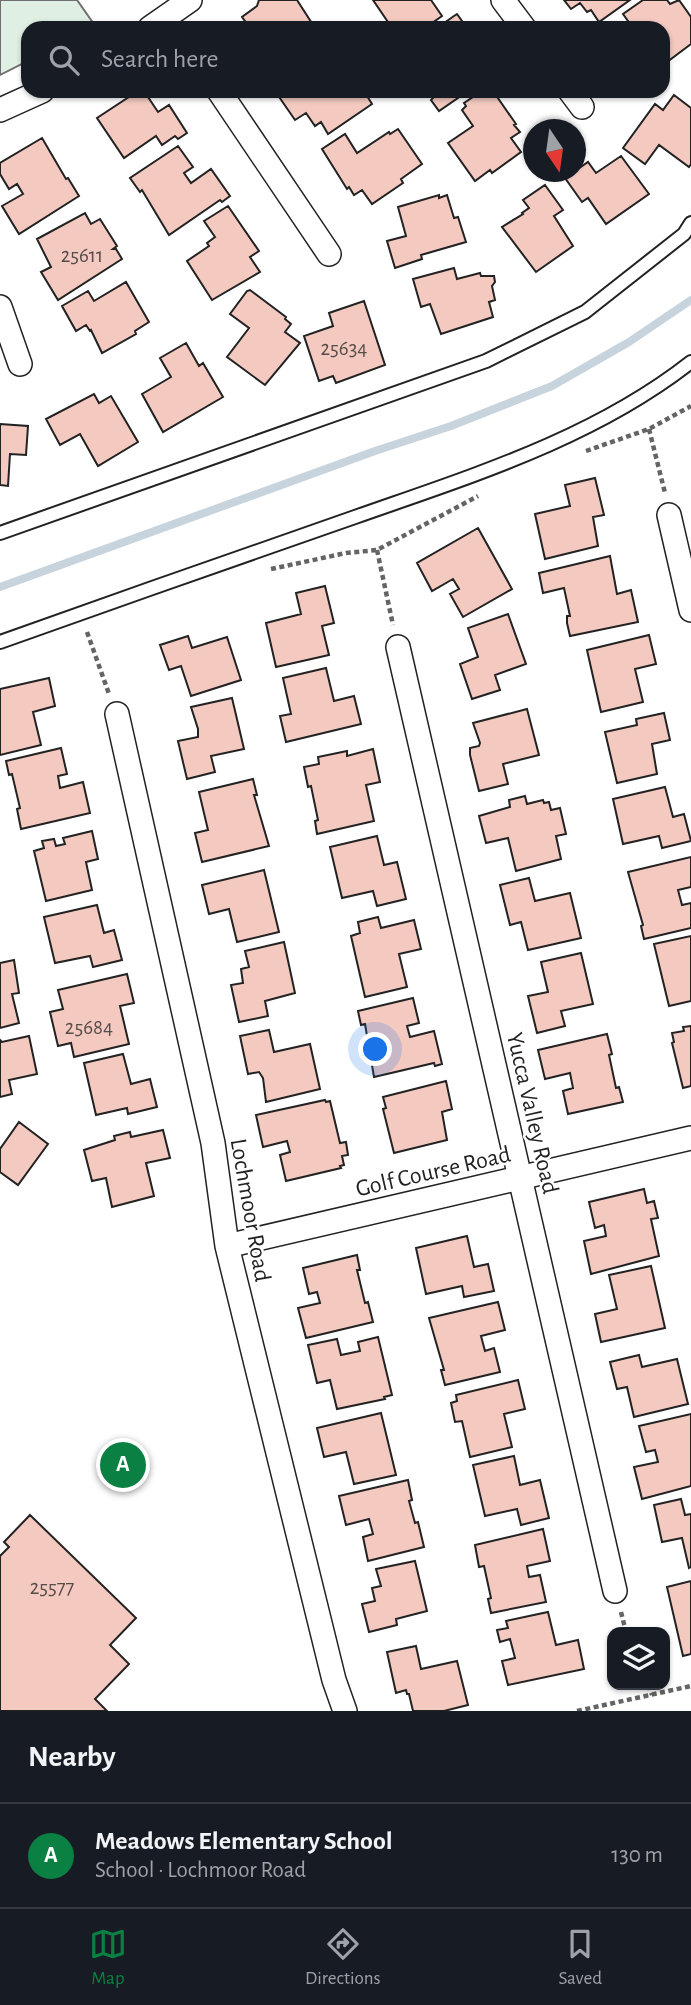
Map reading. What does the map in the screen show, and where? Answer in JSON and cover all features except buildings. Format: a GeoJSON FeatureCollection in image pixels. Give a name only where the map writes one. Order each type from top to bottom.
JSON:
{"type":"FeatureCollection","features":[{"type":"Feature","properties":{"kind":"street"},"geometry":{"type":"LineString","coordinates":[[168,21],[190,0]]}},
{"type":"Feature","properties":{"kind":"street"},"geometry":{"type":"LineString","coordinates":[[503,0],[519,21]]}},
{"type":"Feature","properties":{"kind":"street"},"geometry":{"type":"LineString","coordinates":[[0,110],[27,98]]}},
{"type":"Feature","properties":{"kind":"street"},"geometry":{"type":"LineString","coordinates":[[224,98],[329,254]]}},
{"type":"Feature","properties":{"kind":"street"},"geometry":{"type":"LineString","coordinates":[[0,307],[20,364]]}},
{"type":"Feature","properties":{"kind":"street"},"geometry":{"type":"LineString","coordinates":[[669,515],[691,610]]}},
{"type":"Feature","properties":{"kind":"street","name":"Yucca Valley Road"},"geometry":{"type":"LineString","coordinates":[[398,647],[615,1591]]}},
{"type":"Feature","properties":{"kind":"street","name":"Lochmoor Road"},"geometry":{"type":"LineString","coordinates":[[117,714],[213,1143],[227,1246],[334,1680],[345,1711]]}},
{"type":"Feature","properties":{"kind":"street","name":"Golf Course Road"},"geometry":{"type":"LineString","coordinates":[[227,1246],[691,1138]]}},
{"type":"Feature","properties":{"kind":"lane"},"geometry":{"type":"LineString","coordinates":[[0,533],[486,361],[585,312],[684,234],[691,223]]}},
{"type":"Feature","properties":{"kind":"lane"},"geometry":{"type":"LineString","coordinates":[[0,642],[560,441],[663,384],[691,362]]}},
{"type":"Feature","properties":{"kind":"path"},"geometry":{"type":"LineString","coordinates":[[649,429],[663,478],[669,515]]}},
{"type":"Feature","properties":{"kind":"path"},"geometry":{"type":"LineString","coordinates":[[377,550],[398,647]]}},
{"type":"Feature","properties":{"kind":"path"},"geometry":{"type":"LineString","coordinates":[[87,632],[117,714]]}},
{"type":"Feature","properties":{"kind":"path"},"geometry":{"type":"LineString","coordinates":[[577,1711],[691,1686]]}},
{"type":"Feature","properties":{"kind":"path"},"geometry":{"type":"LineString","coordinates":[[650,1690],[652,1695]]}},
{"type":"Feature","properties":{"kind":"green space"},"geometry":{"type":"Polygon","coordinates":[[[0,0],[77,0],[92,21],[21,21],[21,64],[0,75],[0,0]]]}},
{"type":"Feature","properties":{"kind":"waterway"},"geometry":{"type":"LineString","coordinates":[[0,587],[451,426],[552,386],[629,342],[691,300]]}},
{"type":"Feature","properties":{"kind":"place","name":"Meadows Elementary School"},"geometry":{"type":"Point","coordinates":[123,1465]}}]}
